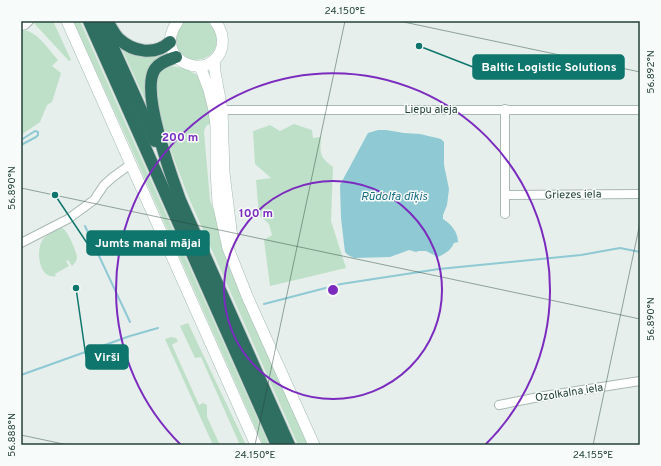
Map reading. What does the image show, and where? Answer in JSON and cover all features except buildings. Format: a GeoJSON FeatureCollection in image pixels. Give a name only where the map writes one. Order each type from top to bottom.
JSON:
{"type":"FeatureCollection","features":[{"type":"Feature","properties":{"kind":"highway"},"geometry":{"type":"LineString","coordinates":[[89,21],[277,445]]}},
{"type":"Feature","properties":{"kind":"highway"},"geometry":{"type":"LineString","coordinates":[[101,21],[120,67],[170,173]]}},
{"type":"Feature","properties":{"kind":"highway"},"geometry":{"type":"LineString","coordinates":[[107,21],[119,38],[132,48],[140,51],[162,48],[170,42]]}},
{"type":"Feature","properties":{"kind":"highway"},"geometry":{"type":"LineString","coordinates":[[176,57],[163,62],[155,69],[151,87],[158,131],[170,173],[180,200],[288,445]]}},
{"type":"Feature","properties":{"kind":"main road"},"geometry":{"type":"LineString","coordinates":[[68,21],[256,445]]}},
{"type":"Feature","properties":{"kind":"main road"},"geometry":{"type":"LineString","coordinates":[[178,21],[172,28],[170,42],[172,50],[181,62],[188,65],[200,66],[214,60],[221,49],[223,42],[222,34],[219,26],[214,21]]}},
{"type":"Feature","properties":{"kind":"main road"},"geometry":{"type":"LineString","coordinates":[[214,60],[222,110],[225,179],[235,266]]}},
{"type":"Feature","properties":{"kind":"main road"},"geometry":{"type":"LineString","coordinates":[[200,66],[209,90],[214,110],[216,126],[216,171],[219,213],[228,248],[247,296],[314,445]]}},
{"type":"Feature","properties":{"kind":"street"},"geometry":{"type":"LineString","coordinates":[[21,26],[25,25],[29,21]]}},
{"type":"Feature","properties":{"kind":"street"},"geometry":{"type":"LineString","coordinates":[[505,109],[505,214]]}},
{"type":"Feature","properties":{"kind":"street","name":"Liepu aleja"},"geometry":{"type":"LineString","coordinates":[[222,110],[640,110]]}},
{"type":"Feature","properties":{"kind":"street"},"geometry":{"type":"LineString","coordinates":[[21,243],[68,219],[94,200],[104,185],[131,164]]}},
{"type":"Feature","properties":{"kind":"street","name":"Griezes iela"},"geometry":{"type":"LineString","coordinates":[[505,195],[640,194]]}},
{"type":"Feature","properties":{"kind":"street","name":"Ozolkalna iela"},"geometry":{"type":"LineString","coordinates":[[499,405],[544,396],[640,381]]}},
{"type":"Feature","properties":{"kind":"green space"},"geometry":{"type":"Polygon","coordinates":[[[32,21],[53,21],[71,60],[69,61],[32,21]]]}},
{"type":"Feature","properties":{"kind":"green space"},"geometry":{"type":"Polygon","coordinates":[[[73,21],[80,21],[269,445],[263,445],[73,21]]]}},
{"type":"Feature","properties":{"kind":"green space"},"geometry":{"type":"Polygon","coordinates":[[[185,21],[206,21],[211,25],[217,36],[217,42],[214,51],[208,57],[192,59],[184,57],[178,51],[176,44],[177,34],[185,21]]]}},
{"type":"Feature","properties":{"kind":"green space"},"geometry":{"type":"Polygon","coordinates":[[[21,30],[32,33],[42,41],[58,60],[52,66],[61,73],[52,102],[47,105],[40,122],[21,135],[21,30]]]}},
{"type":"Feature","properties":{"kind":"green space"},"geometry":{"type":"Polygon","coordinates":[[[121,47],[161,55],[153,117],[121,47]]]}},
{"type":"Feature","properties":{"kind":"green space"},"geometry":{"type":"Polygon","coordinates":[[[169,66],[186,69],[201,78],[211,123],[206,126],[204,132],[210,200],[308,445],[298,445],[188,196],[178,170],[158,103],[158,77],[162,71],[169,66]]]}},
{"type":"Feature","properties":{"kind":"green space"},"geometry":{"type":"Polygon","coordinates":[[[294,124],[312,130],[313,138],[321,137],[321,154],[333,167],[331,221],[346,268],[270,286],[264,240],[272,235],[269,224],[259,215],[256,180],[271,178],[255,164],[253,131],[270,125],[280,131],[294,124]]]}},
{"type":"Feature","properties":{"kind":"green space"},"geometry":{"type":"Polygon","coordinates":[[[62,228],[71,241],[77,258],[76,262],[72,266],[68,260],[66,261],[69,266],[55,274],[56,276],[50,276],[42,269],[39,250],[43,239],[47,235],[62,228]]]}},
{"type":"Feature","properties":{"kind":"green space"},"geometry":{"type":"Polygon","coordinates":[[[188,323],[246,445],[240,445],[201,357],[195,358],[180,326],[188,323]]]}},
{"type":"Feature","properties":{"kind":"green space"},"geometry":{"type":"Polygon","coordinates":[[[171,337],[176,338],[178,341],[172,345],[199,405],[203,403],[207,405],[207,417],[220,445],[213,445],[165,339],[171,337]]]}},
{"type":"Feature","properties":{"kind":"water","name":"Rūdolfa dīķis"},"geometry":{"type":"Polygon","coordinates":[[[378,130],[420,134],[441,139],[444,142],[444,165],[449,189],[443,219],[454,229],[458,238],[458,242],[454,243],[448,252],[438,257],[426,251],[416,252],[409,250],[390,257],[354,258],[345,252],[341,218],[340,185],[368,133],[378,130]]]}},
{"type":"Feature","properties":{"kind":"waterway"},"geometry":{"type":"LineString","coordinates":[[21,140],[35,131],[38,132],[36,137],[21,145]]}},
{"type":"Feature","properties":{"kind":"waterway"},"geometry":{"type":"LineString","coordinates":[[85,226],[130,322]]}},
{"type":"Feature","properties":{"kind":"waterway"},"geometry":{"type":"LineString","coordinates":[[264,304],[341,284],[439,269],[581,255],[620,248],[640,252]]}},
{"type":"Feature","properties":{"kind":"waterway"},"geometry":{"type":"LineString","coordinates":[[21,375],[130,336],[158,328]]}},
{"type":"Feature","properties":{"kind":"place","name":"Baltic Logistic Solutions"},"geometry":{"type":"Point","coordinates":[419,46]}},
{"type":"Feature","properties":{"kind":"place","name":"Jumts manai mājai"},"geometry":{"type":"Point","coordinates":[55,195]}},
{"type":"Feature","properties":{"kind":"place","name":"Virši"},"geometry":{"type":"Point","coordinates":[76,288]}}]}
